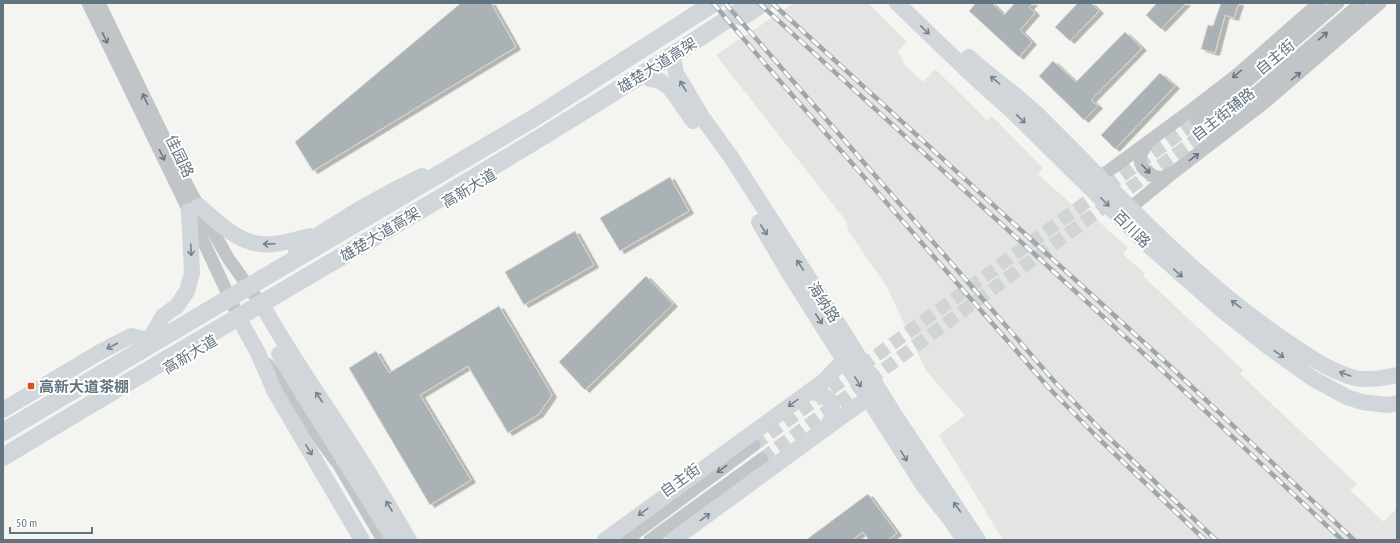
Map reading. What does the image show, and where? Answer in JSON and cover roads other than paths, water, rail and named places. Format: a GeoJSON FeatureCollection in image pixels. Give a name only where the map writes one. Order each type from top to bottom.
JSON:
{"type":"FeatureCollection","features":[{"type":"Feature","properties":{"kind":"highway","name":"雄楚大道高架"},"geometry":{"type":"LineString","coordinates":[[3,432],[534,118],[714,3]]}},
{"type":"Feature","properties":{"kind":"highway","name":"雄楚大道高架"},"geometry":{"type":"LineString","coordinates":[[3,457],[544,136],[690,45],[752,3]]}},
{"type":"Feature","properties":{"kind":"main road"},"geometry":{"type":"LineString","coordinates":[[3,427],[228,293],[321,233],[390,192],[442,166],[530,114],[703,3]]}},
{"type":"Feature","properties":{"kind":"main road","name":"高新大道"},"geometry":{"type":"LineString","coordinates":[[3,465],[242,324],[650,79],[765,3]]}},
{"type":"Feature","properties":{"kind":"main road","name":"百川路"},"geometry":{"type":"LineString","coordinates":[[897,3],[974,77],[1094,181],[1125,212],[1160,237],[1206,279],[1268,328],[1306,354],[1340,372],[1356,378],[1377,379],[1397,375]]}},
{"type":"Feature","properties":{"kind":"main road","name":"百川路"},"geometry":{"type":"LineString","coordinates":[[913,3],[983,70],[1036,113],[1094,181]]}},
{"type":"Feature","properties":{"kind":"main road","name":"海纳路"},"geometry":{"type":"LineString","coordinates":[[674,63],[676,73],[702,117],[731,157],[874,395],[923,485],[950,519],[964,540]]}},
{"type":"Feature","properties":{"kind":"main road","name":"海纳路"},"geometry":{"type":"LineString","coordinates":[[650,79],[660,81],[669,87],[718,157],[771,240],[792,278],[850,356]]}},
{"type":"Feature","properties":{"kind":"main road"},"geometry":{"type":"LineString","coordinates":[[442,166],[433,181],[434,190],[441,194],[461,193]]}},
{"type":"Feature","properties":{"kind":"main road"},"geometry":{"type":"LineString","coordinates":[[194,209],[236,236],[246,241],[263,245],[284,243],[321,233]]}},
{"type":"Feature","properties":{"kind":"main road"},"geometry":{"type":"LineString","coordinates":[[149,340],[163,316],[176,306],[187,291],[192,273],[194,209]]}},
{"type":"Feature","properties":{"kind":"main road","name":"百川路"},"geometry":{"type":"LineString","coordinates":[[1125,212],[1149,246],[1206,298],[1270,348],[1312,378],[1347,397],[1362,402],[1388,405],[1397,403]]}},
{"type":"Feature","properties":{"kind":"main road"},"geometry":{"type":"LineString","coordinates":[[264,310],[273,344],[394,540]]}},
{"type":"Feature","properties":{"kind":"main road"},"geometry":{"type":"LineString","coordinates":[[264,310],[357,453],[409,540]]}},
{"type":"Feature","properties":{"kind":"main road"},"geometry":{"type":"LineString","coordinates":[[242,324],[258,354],[275,392],[362,540]]}},
{"type":"Feature","properties":{"kind":"main road"},"geometry":{"type":"LineString","coordinates":[[3,410],[100,352],[131,336],[149,340]]}},
{"type":"Feature","properties":{"kind":"main road"},"geometry":{"type":"LineString","coordinates":[[605,540],[824,381],[850,356]]}},
{"type":"Feature","properties":{"kind":"main road"},"geometry":{"type":"LineString","coordinates":[[809,392],[819,393],[826,397],[834,410],[828,426]]}},
{"type":"Feature","properties":{"kind":"main road"},"geometry":{"type":"LineString","coordinates":[[673,540],[828,426],[874,395]]}},
{"type":"Feature","properties":{"kind":"main road","name":"海纳路"},"geometry":{"type":"LineString","coordinates":[[874,395],[978,540]]}},
{"type":"Feature","properties":{"kind":"street","name":"佳园路"},"geometry":{"type":"LineString","coordinates":[[88,3],[194,209],[242,324]]}},
{"type":"Feature","properties":{"kind":"street","name":"佳园路"},"geometry":{"type":"LineString","coordinates":[[99,3],[189,189],[194,209],[264,310]]}},
{"type":"Feature","properties":{"kind":"street","name":"自主街辅路"},"geometry":{"type":"LineString","coordinates":[[1094,181],[1238,74],[1319,3]]}},
{"type":"Feature","properties":{"kind":"street","name":"自主街"},"geometry":{"type":"LineString","coordinates":[[1197,120],[1245,83],[1338,3]]}},
{"type":"Feature","properties":{"kind":"street","name":"自主街"},"geometry":{"type":"LineString","coordinates":[[1206,132],[1255,94],[1362,3]]}},
{"type":"Feature","properties":{"kind":"street","name":"自主街辅路"},"geometry":{"type":"LineString","coordinates":[[1125,212],[1174,172],[1264,103],[1380,3]]}},
{"type":"Feature","properties":{"kind":"street"},"geometry":{"type":"LineString","coordinates":[[1148,142],[1141,151],[1140,158],[1141,166],[1145,171],[1152,176],[1161,178],[1174,172]]}},
{"type":"Feature","properties":{"kind":"street"},"geometry":{"type":"LineString","coordinates":[[258,354],[283,385],[310,426],[339,465],[383,540]]}},
{"type":"Feature","properties":{"kind":"street","name":"自主街"},"geometry":{"type":"LineString","coordinates":[[626,540],[754,445]]}},
{"type":"Feature","properties":{"kind":"street","name":"自主街"},"geometry":{"type":"LineString","coordinates":[[650,540],[762,459]]}},
{"type":"Feature","properties":{"kind":"tunnel"},"geometry":{"type":"LineString","coordinates":[[754,445],[1197,121]]}},
{"type":"Feature","properties":{"kind":"tunnel"},"geometry":{"type":"LineString","coordinates":[[762,459],[1206,132]]}},
{"type":"Feature","properties":{"kind":"railway"},"geometry":{"type":"LineString","coordinates":[[713,3],[1048,387],[1097,437],[1205,540]]}},
{"type":"Feature","properties":{"kind":"railway"},"geometry":{"type":"LineString","coordinates":[[725,3],[1054,381],[1103,432],[1216,540]]}},
{"type":"Feature","properties":{"kind":"railway"},"geometry":{"type":"LineString","coordinates":[[759,3],[1166,374],[1342,540]]}},
{"type":"Feature","properties":{"kind":"railway"},"geometry":{"type":"LineString","coordinates":[[772,3],[1172,368],[1354,540]]}},
{"type":"Feature","properties":{"kind":"place","name":"高新大道茶棚"},"geometry":{"type":"Point","coordinates":[31,386]}}]}
